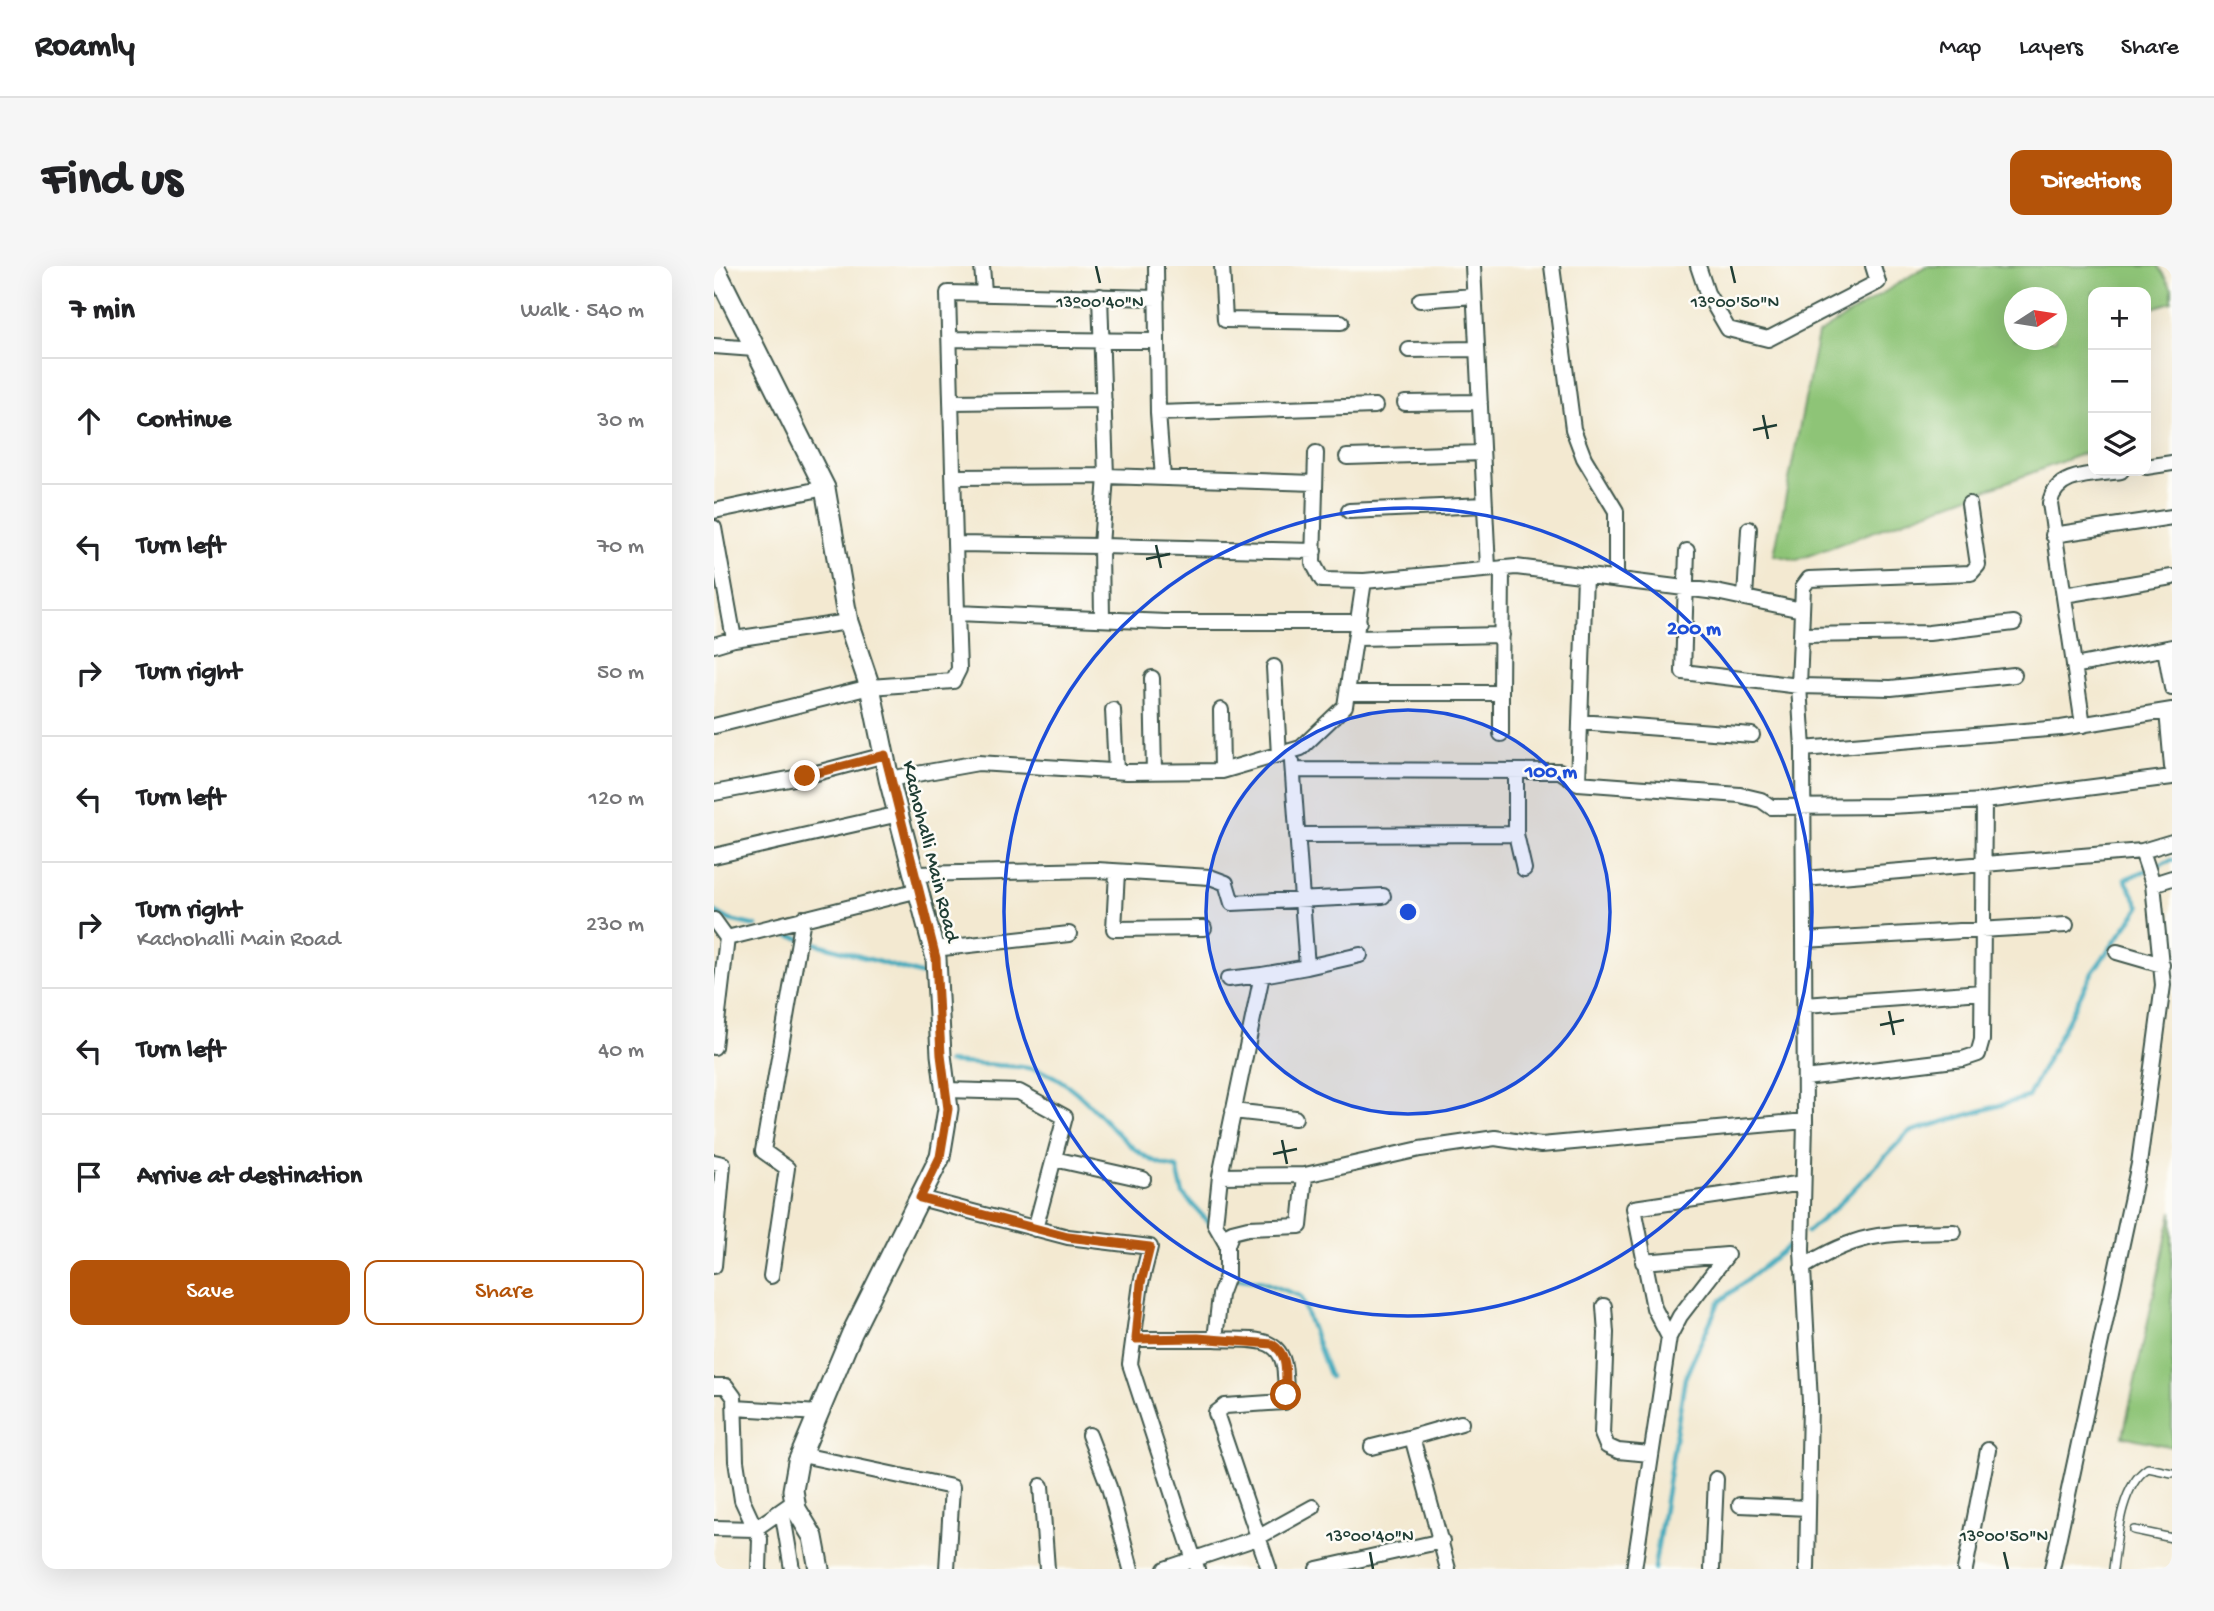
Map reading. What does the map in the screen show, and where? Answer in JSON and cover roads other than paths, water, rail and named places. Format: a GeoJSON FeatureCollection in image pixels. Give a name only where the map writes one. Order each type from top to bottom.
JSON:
{"type":"FeatureCollection","features":[{"type":"Feature","properties":{"kind":"street"},"geometry":{"type":"LineString","coordinates":[[982,266],[984,292]]}},
{"type":"Feature","properties":{"kind":"street"},"geometry":{"type":"LineString","coordinates":[[1157,266],[1158,413],[1163,478]]}},
{"type":"Feature","properties":{"kind":"street"},"geometry":{"type":"LineString","coordinates":[[1222,266],[1225,320],[1341,323]]}},
{"type":"Feature","properties":{"kind":"street"},"geometry":{"type":"LineString","coordinates":[[1473,266],[1485,505],[1502,635],[1502,734]]}},
{"type":"Feature","properties":{"kind":"street"},"geometry":{"type":"LineString","coordinates":[[1552,266],[1573,429],[1584,458],[1616,511],[1616,579]]}},
{"type":"Feature","properties":{"kind":"street"},"geometry":{"type":"LineString","coordinates":[[1698,266],[1707,293],[1728,329],[1768,340],[1878,282],[1873,266]]}},
{"type":"Feature","properties":{"kind":"street","name":"Kachohalli Main Road"},"geometry":{"type":"LineString","coordinates":[[716,276],[825,488],[848,622],[870,687],[890,779],[934,949],[948,1109],[940,1157],[852,1333],[802,1455],[788,1506]]}},
{"type":"Feature","properties":{"kind":"street"},"geometry":{"type":"LineString","coordinates":[[714,726],[870,687],[953,681],[959,669],[948,293],[1157,298]]}},
{"type":"Feature","properties":{"kind":"street"},"geometry":{"type":"LineString","coordinates":[[1100,296],[1105,476],[1101,546],[1102,620]]}},
{"type":"Feature","properties":{"kind":"street"},"geometry":{"type":"LineString","coordinates":[[1420,300],[1474,296]]}},
{"type":"Feature","properties":{"kind":"street"},"geometry":{"type":"LineString","coordinates":[[951,339],[1156,341]]}},
{"type":"Feature","properties":{"kind":"street"},"geometry":{"type":"LineString","coordinates":[[714,346],[754,349]]}},
{"type":"Feature","properties":{"kind":"street"},"geometry":{"type":"LineString","coordinates":[[1409,350],[1477,349]]}},
{"type":"Feature","properties":{"kind":"street"},"geometry":{"type":"LineString","coordinates":[[952,402],[1104,400]]}},
{"type":"Feature","properties":{"kind":"street"},"geometry":{"type":"LineString","coordinates":[[1405,403],[1479,401]]}},
{"type":"Feature","properties":{"kind":"street"},"geometry":{"type":"LineString","coordinates":[[1158,413],[1375,406]]}},
{"type":"Feature","properties":{"kind":"street"},"geometry":{"type":"LineString","coordinates":[[1316,453],[1313,563],[1322,580],[1364,580],[1516,567],[1686,588],[1802,610]]}},
{"type":"Feature","properties":{"kind":"street"},"geometry":{"type":"LineString","coordinates":[[1348,457],[1482,453]]}},
{"type":"Feature","properties":{"kind":"street"},"geometry":{"type":"LineString","coordinates":[[2151,466],[2172,463]]}},
{"type":"Feature","properties":{"kind":"street"},"geometry":{"type":"LineString","coordinates":[[954,477],[1105,476],[1315,483]]}},
{"type":"Feature","properties":{"kind":"street"},"geometry":{"type":"LineString","coordinates":[[2083,725],[2050,503],[2052,491],[2061,481],[2091,476]]}},
{"type":"Feature","properties":{"kind":"street"},"geometry":{"type":"LineString","coordinates":[[714,511],[825,488]]}},
{"type":"Feature","properties":{"kind":"street"},"geometry":{"type":"LineString","coordinates":[[1807,1569],[1810,1402],[1802,1268],[1805,1005],[1800,686],[1803,587],[1809,579],[1970,573],[1978,565],[1969,504]]}},
{"type":"Feature","properties":{"kind":"street"},"geometry":{"type":"LineString","coordinates":[[1349,511],[1485,505]]}},
{"type":"Feature","properties":{"kind":"street"},"geometry":{"type":"LineString","coordinates":[[2053,535],[2172,517]]}},
{"type":"Feature","properties":{"kind":"street"},"geometry":{"type":"LineString","coordinates":[[714,528],[734,639]]}},
{"type":"Feature","properties":{"kind":"street"},"geometry":{"type":"LineString","coordinates":[[1745,598],[1749,529]]}},
{"type":"Feature","properties":{"kind":"street"},"geometry":{"type":"LineString","coordinates":[[956,544],[1314,551]]}},
{"type":"Feature","properties":{"kind":"street"},"geometry":{"type":"LineString","coordinates":[[1687,551],[1683,672],[1800,686],[1891,688],[2014,675]]}},
{"type":"Feature","properties":{"kind":"street"},"geometry":{"type":"LineString","coordinates":[[1578,783],[1585,575]]}},
{"type":"Feature","properties":{"kind":"street"},"geometry":{"type":"LineString","coordinates":[[2064,596],[2172,577]]}},
{"type":"Feature","properties":{"kind":"street"},"geometry":{"type":"LineString","coordinates":[[890,779],[978,763],[1116,771],[1222,771],[1301,748],[1345,706],[1364,580]]}},
{"type":"Feature","properties":{"kind":"street"},"geometry":{"type":"LineString","coordinates":[[957,613],[1102,620],[1359,622]]}},
{"type":"Feature","properties":{"kind":"street"},"geometry":{"type":"LineString","coordinates":[[714,645],[734,639],[848,622]]}},
{"type":"Feature","properties":{"kind":"street"},"geometry":{"type":"LineString","coordinates":[[1802,635],[1929,633],[2014,623]]}},
{"type":"Feature","properties":{"kind":"street"},"geometry":{"type":"LineString","coordinates":[[1357,638],[1502,635]]}},
{"type":"Feature","properties":{"kind":"street"},"geometry":{"type":"LineString","coordinates":[[2074,666],[2168,648],[2172,688]]}},
{"type":"Feature","properties":{"kind":"street"},"geometry":{"type":"LineString","coordinates":[[1274,667],[1285,753],[1294,770],[1307,967]]}},
{"type":"Feature","properties":{"kind":"street"},"geometry":{"type":"LineString","coordinates":[[1152,678],[1154,772]]}},
{"type":"Feature","properties":{"kind":"street"},"geometry":{"type":"LineString","coordinates":[[1347,693],[1501,693]]}},
{"type":"Feature","properties":{"kind":"street"},"geometry":{"type":"LineString","coordinates":[[1113,710],[1116,771]]}},
{"type":"Feature","properties":{"kind":"street"},"geometry":{"type":"LineString","coordinates":[[1221,710],[1222,771]]}},
{"type":"Feature","properties":{"kind":"street"},"geometry":{"type":"LineString","coordinates":[[1803,749],[2083,725],[2169,711],[2172,766]]}},
{"type":"Feature","properties":{"kind":"street"},"geometry":{"type":"LineString","coordinates":[[1580,722],[1752,735]]}},
{"type":"Feature","properties":{"kind":"street"},"geometry":{"type":"LineString","coordinates":[[714,793],[805,776],[885,755]]}},
{"type":"Feature","properties":{"kind":"street"},"geometry":{"type":"LineString","coordinates":[[1294,770],[1560,771],[1578,783],[1740,795],[1761,800],[1771,807],[1803,808],[1984,801],[2172,777]]}},
{"type":"Feature","properties":{"kind":"street"},"geometry":{"type":"LineString","coordinates":[[1516,771],[1516,834],[1524,869]]}},
{"type":"Feature","properties":{"kind":"street"},"geometry":{"type":"LineString","coordinates":[[1805,1078],[1963,1059],[1978,1054],[1982,1040],[1984,801]]}},
{"type":"Feature","properties":{"kind":"street"},"geometry":{"type":"LineString","coordinates":[[714,856],[899,814]]}},
{"type":"Feature","properties":{"kind":"street"},"geometry":{"type":"LineString","coordinates":[[1297,835],[1516,834]]}},
{"type":"Feature","properties":{"kind":"street"},"geometry":{"type":"LineString","coordinates":[[2148,868],[2172,842]]}},
{"type":"Feature","properties":{"kind":"street"},"geometry":{"type":"LineString","coordinates":[[1804,880],[1984,866],[2148,868],[2172,878]]}},
{"type":"Feature","properties":{"kind":"street"},"geometry":{"type":"LineString","coordinates":[[2052,1569],[2139,1164],[2163,985],[2162,965],[2166,941],[2148,868]]}},
{"type":"Feature","properties":{"kind":"street"},"geometry":{"type":"LineString","coordinates":[[727,938],[803,918],[918,882],[1097,870],[1210,877],[1226,883],[1232,903],[1301,902],[1383,896]]}},
{"type":"Feature","properties":{"kind":"street"},"geometry":{"type":"LineString","coordinates":[[1117,872],[1114,929],[1204,928]]}},
{"type":"Feature","properties":{"kind":"street"},"geometry":{"type":"LineString","coordinates":[[771,1276],[787,1168],[763,1151],[803,918]]}},
{"type":"Feature","properties":{"kind":"street"},"geometry":{"type":"LineString","coordinates":[[714,920],[727,938],[714,1047]]}},
{"type":"Feature","properties":{"kind":"street"},"geometry":{"type":"LineString","coordinates":[[1804,940],[2066,925]]}},
{"type":"Feature","properties":{"kind":"street"},"geometry":{"type":"LineString","coordinates":[[934,949],[1069,934]]}},
{"type":"Feature","properties":{"kind":"street"},"geometry":{"type":"LineString","coordinates":[[2117,952],[2162,965]]}},
{"type":"Feature","properties":{"kind":"street"},"geometry":{"type":"LineString","coordinates":[[1228,979],[1307,967],[1360,955]]}},
{"type":"Feature","properties":{"kind":"street"},"geometry":{"type":"LineString","coordinates":[[1227,1245],[1214,1224],[1220,1176],[1262,975]]}},
{"type":"Feature","properties":{"kind":"street"},"geometry":{"type":"LineString","coordinates":[[1805,1005],[1982,992]]}},
{"type":"Feature","properties":{"kind":"street"},"geometry":{"type":"LineString","coordinates":[[946,1090],[1019,1093],[1065,1117],[1035,1229]]}},
{"type":"Feature","properties":{"kind":"street"},"geometry":{"type":"LineString","coordinates":[[1233,1111],[1295,1118]]}},
{"type":"Feature","properties":{"kind":"street"},"geometry":{"type":"LineString","coordinates":[[1220,1176],[1305,1175],[1420,1149],[1495,1138],[1541,1144],[1805,1121]]}},
{"type":"Feature","properties":{"kind":"street"},"geometry":{"type":"LineString","coordinates":[[1054,1159],[1143,1179]]}},
{"type":"Feature","properties":{"kind":"street"},"geometry":{"type":"LineString","coordinates":[[714,1161],[723,1164],[714,1266]]}},
{"type":"Feature","properties":{"kind":"street"},"geometry":{"type":"LineString","coordinates":[[1214,1339],[1220,1295],[1227,1276],[1227,1245],[1233,1232],[1248,1228],[1300,1226],[1305,1175]]}},
{"type":"Feature","properties":{"kind":"street"},"geometry":{"type":"LineString","coordinates":[[1669,1337],[1654,1308],[1634,1208],[1803,1183]]}},
{"type":"Feature","properties":{"kind":"street"},"geometry":{"type":"LineString","coordinates":[[920,1198],[1068,1237],[1150,1247],[1141,1283],[1136,1339],[1130,1364],[1195,1563]]}},
{"type":"Feature","properties":{"kind":"street"},"geometry":{"type":"LineString","coordinates":[[1802,1268],[1843,1243],[1865,1237],[1892,1233],[1954,1232]]}},
{"type":"Feature","properties":{"kind":"street"},"geometry":{"type":"LineString","coordinates":[[1634,1569],[1669,1337],[1680,1315],[1727,1255],[1643,1262]]}},
{"type":"Feature","properties":{"kind":"street"},"geometry":{"type":"LineString","coordinates":[[1604,1306],[1606,1333],[1602,1434],[1608,1446],[1618,1451],[1650,1454]]}},
{"type":"Feature","properties":{"kind":"street"},"geometry":{"type":"LineString","coordinates":[[1136,1339],[1214,1339],[1272,1344],[1281,1349],[1285,1360],[1284,1402],[1225,1406],[1216,1413],[1256,1538],[1269,1569]]}},
{"type":"Feature","properties":{"kind":"street"},"geometry":{"type":"LineString","coordinates":[[714,1386],[726,1386],[734,1397],[736,1461],[740,1487],[760,1539],[759,1569]]}},
{"type":"Feature","properties":{"kind":"street"},"geometry":{"type":"LineString","coordinates":[[735,1408],[819,1413]]}},
{"type":"Feature","properties":{"kind":"street"},"geometry":{"type":"LineString","coordinates":[[1372,1447],[1461,1423]]}},
{"type":"Feature","properties":{"kind":"street"},"geometry":{"type":"LineString","coordinates":[[1090,1435],[1109,1487],[1131,1569]]}},
{"type":"Feature","properties":{"kind":"street"},"geometry":{"type":"LineString","coordinates":[[1412,1437],[1448,1569]]}},
{"type":"Feature","properties":{"kind":"street"},"geometry":{"type":"LineString","coordinates":[[1965,1569],[1988,1450]]}},
{"type":"Feature","properties":{"kind":"street"},"geometry":{"type":"LineString","coordinates":[[802,1455],[953,1487],[947,1569]]}},
{"type":"Feature","properties":{"kind":"street"},"geometry":{"type":"LineString","coordinates":[[1712,1569],[1716,1479]]}},
{"type":"Feature","properties":{"kind":"street"},"geometry":{"type":"LineString","coordinates":[[1041,1486],[1047,1569]]}},
{"type":"Feature","properties":{"kind":"street"},"geometry":{"type":"LineString","coordinates":[[1740,1505],[1808,1508]]}},
{"type":"Feature","properties":{"kind":"street"},"geometry":{"type":"LineString","coordinates":[[714,1528],[755,1529],[788,1506]]}},
{"type":"Feature","properties":{"kind":"street"},"geometry":{"type":"LineString","coordinates":[[788,1506],[792,1569]]}},
{"type":"Feature","properties":{"kind":"street"},"geometry":{"type":"LineString","coordinates":[[788,1506],[796,1509],[813,1537],[819,1569]]}},
{"type":"Feature","properties":{"kind":"street"},"geometry":{"type":"LineString","coordinates":[[1165,1569],[1195,1563],[1256,1538],[1313,1507]]}},
{"type":"Feature","properties":{"kind":"street"},"geometry":{"type":"LineString","coordinates":[[1317,1569],[1442,1541]]}},
{"type":"Feature","properties":{"kind":"lane"},"geometry":{"type":"LineString","coordinates":[[2113,1569],[2123,1514],[2138,1474],[2148,1468],[2172,1474]]}},
{"type":"Feature","properties":{"kind":"lane"},"geometry":{"type":"LineString","coordinates":[[2134,1530],[2172,1538]]}},
{"type":"Feature","properties":{"kind":"waterway"},"geometry":{"type":"LineString","coordinates":[[1807,1232],[1835,1208],[1909,1132],[2028,1097],[2092,973],[2140,907],[2125,879],[2172,860]]}},
{"type":"Feature","properties":{"kind":"waterway"},"geometry":{"type":"LineString","coordinates":[[714,911],[730,920],[756,926]]}},
{"type":"Feature","properties":{"kind":"waterway"},"geometry":{"type":"LineString","coordinates":[[774,931],[930,977]]}},
{"type":"Feature","properties":{"kind":"waterway"},"geometry":{"type":"LineString","coordinates":[[948,1062],[1035,1069],[1062,1082],[1140,1153],[1158,1163],[1177,1168],[1183,1194],[1211,1225]]}},
{"type":"Feature","properties":{"kind":"waterway"},"geometry":{"type":"LineString","coordinates":[[1654,1569],[1685,1378],[1719,1302],[1798,1239]]}},
{"type":"Feature","properties":{"kind":"waterway"},"geometry":{"type":"LineString","coordinates":[[1233,1273],[1234,1278],[1263,1282],[1300,1296],[1330,1377]]}}]}
